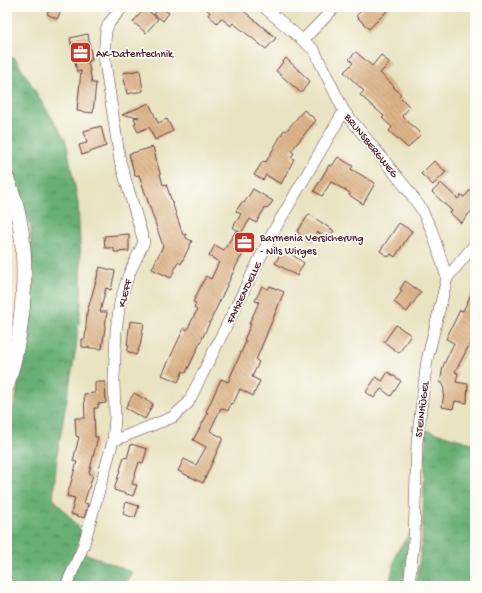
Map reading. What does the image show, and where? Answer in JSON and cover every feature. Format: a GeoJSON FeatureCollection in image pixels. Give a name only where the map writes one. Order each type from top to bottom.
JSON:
{"type":"FeatureCollection","features":[{"type":"Feature","properties":{"kind":"main road"},"geometry":{"type":"LineString","coordinates":[[7,180],[18,211],[21,228],[23,286],[19,328],[7,385]]}},
{"type":"Feature","properties":{"kind":"street","name":"KLEFF"},"geometry":{"type":"LineString","coordinates":[[66,586],[83,547],[114,441],[116,331],[120,302],[129,274],[144,242],[120,161],[104,56],[106,30],[109,23],[123,7]]}},
{"type":"Feature","properties":{"kind":"street","name":"BRUNSBERGWEG"},"geometry":{"type":"LineString","coordinates":[[264,7],[314,50],[344,111],[408,190],[422,210],[432,231],[447,278]]}},
{"type":"Feature","properties":{"kind":"street"},"geometry":{"type":"LineString","coordinates":[[303,40],[335,7]]}},
{"type":"Feature","properties":{"kind":"street","name":"FAHRENDELLE"},"geometry":{"type":"LineString","coordinates":[[114,441],[173,416],[188,403],[273,232],[344,111]]}},
{"type":"Feature","properties":{"kind":"street","name":"STEINHÜGEL"},"geometry":{"type":"LineString","coordinates":[[409,586],[414,539],[417,442],[426,360],[447,278],[475,244]]}},
{"type":"Feature","properties":{"kind":"green space"},"geometry":{"type":"Polygon","coordinates":[[[7,57],[15,58],[66,141],[78,202],[81,305],[76,348],[58,449],[53,498],[81,530],[77,550],[132,572],[124,586],[7,586],[7,426],[16,398],[30,307],[31,227],[7,160],[7,57]]]}},
{"type":"Feature","properties":{"kind":"green space"},"geometry":{"type":"Polygon","coordinates":[[[426,430],[475,444],[475,586],[416,586],[422,541],[426,430]]]}},
{"type":"Feature","properties":{"kind":"green space"},"geometry":{"type":"Polygon","coordinates":[[[409,534],[403,586],[389,586],[396,553],[409,534]]]}},
{"type":"Feature","properties":{"kind":"building"},"geometry":{"type":"Polygon","coordinates":[[[50,7],[63,7],[57,19],[47,14],[50,7]]]}},
{"type":"Feature","properties":{"kind":"building"},"geometry":{"type":"Polygon","coordinates":[[[160,7],[169,13],[163,21],[154,14],[160,7]]]}},
{"type":"Feature","properties":{"kind":"building"},"geometry":{"type":"Polygon","coordinates":[[[203,7],[239,7],[276,38],[266,49],[233,23],[231,26],[221,18],[217,23],[208,15],[210,12],[203,7]]]}},
{"type":"Feature","properties":{"kind":"building"},"geometry":{"type":"Polygon","coordinates":[[[365,7],[391,7],[369,29],[356,16],[365,7]]]}},
{"type":"Feature","properties":{"kind":"building"},"geometry":{"type":"Polygon","coordinates":[[[145,8],[158,19],[146,33],[133,22],[145,8]]]}},
{"type":"Feature","properties":{"kind":"building"},"geometry":{"type":"Polygon","coordinates":[[[88,34],[92,60],[88,61],[92,83],[96,83],[93,113],[77,111],[81,71],[77,72],[70,38],[88,34]]]}},
{"type":"Feature","properties":{"kind":"building"},"geometry":{"type":"Polygon","coordinates":[[[356,52],[372,66],[381,55],[390,63],[380,73],[394,86],[393,87],[401,94],[399,96],[410,107],[402,116],[421,134],[408,148],[389,131],[392,127],[382,118],[384,116],[360,95],[364,91],[344,72],[353,63],[349,59],[356,52]]]}},
{"type":"Feature","properties":{"kind":"building"},"geometry":{"type":"Polygon","coordinates":[[[286,58],[310,81],[301,93],[276,71],[286,58]]]}},
{"type":"Feature","properties":{"kind":"building"},"geometry":{"type":"Polygon","coordinates":[[[140,70],[143,91],[127,94],[123,73],[140,70]]]}},
{"type":"Feature","properties":{"kind":"building"},"geometry":{"type":"Polygon","coordinates":[[[149,103],[158,123],[167,119],[173,131],[155,140],[149,127],[138,132],[134,124],[136,123],[134,118],[139,117],[122,115],[149,103]]]}},
{"type":"Feature","properties":{"kind":"building"},"geometry":{"type":"Polygon","coordinates":[[[304,110],[316,120],[291,151],[294,153],[291,157],[294,159],[281,184],[266,175],[263,180],[254,175],[263,161],[266,162],[284,130],[286,131],[304,110]]]}},
{"type":"Feature","properties":{"kind":"building"},"geometry":{"type":"Polygon","coordinates":[[[101,126],[106,146],[82,155],[79,145],[87,143],[84,131],[101,126]]]}},
{"type":"Feature","properties":{"kind":"building"},"geometry":{"type":"Polygon","coordinates":[[[153,147],[163,185],[166,184],[183,235],[186,234],[186,238],[192,241],[181,264],[178,262],[171,278],[152,269],[163,246],[139,175],[135,176],[129,154],[153,147]]]}},
{"type":"Feature","properties":{"kind":"building"},"geometry":{"type":"Polygon","coordinates":[[[338,157],[353,166],[351,169],[375,183],[363,204],[349,195],[350,193],[331,182],[322,196],[314,191],[329,165],[332,166],[338,157]]]}},
{"type":"Feature","properties":{"kind":"building"},"geometry":{"type":"Polygon","coordinates":[[[434,161],[446,172],[433,185],[421,174],[434,161]]]}},
{"type":"Feature","properties":{"kind":"building"},"geometry":{"type":"Polygon","coordinates":[[[441,183],[458,199],[461,195],[464,197],[475,185],[475,207],[461,223],[450,213],[452,211],[432,192],[441,183]]]}},
{"type":"Feature","properties":{"kind":"building"},"geometry":{"type":"Polygon","coordinates":[[[253,189],[273,201],[267,209],[265,208],[256,223],[250,219],[241,233],[233,227],[241,214],[236,211],[242,202],[244,203],[253,189]]]}},
{"type":"Feature","properties":{"kind":"building"},"geometry":{"type":"Polygon","coordinates":[[[309,214],[334,231],[328,239],[317,232],[311,242],[297,232],[309,214]]]}},
{"type":"Feature","properties":{"kind":"building"},"geometry":{"type":"Polygon","coordinates":[[[399,223],[412,231],[395,257],[391,254],[389,257],[380,251],[399,223]]]}},
{"type":"Feature","properties":{"kind":"building"},"geometry":{"type":"Polygon","coordinates":[[[236,231],[251,241],[238,262],[186,373],[183,371],[178,382],[162,375],[184,328],[187,330],[197,310],[194,308],[196,303],[193,302],[206,276],[211,279],[219,262],[209,256],[215,245],[224,250],[236,231]]]}},
{"type":"Feature","properties":{"kind":"building"},"geometry":{"type":"Polygon","coordinates":[[[129,234],[129,251],[114,252],[114,248],[105,248],[104,236],[129,234]]]}},
{"type":"Feature","properties":{"kind":"building"},"geometry":{"type":"Polygon","coordinates":[[[284,249],[304,263],[297,276],[275,263],[284,249]]]}},
{"type":"Feature","properties":{"kind":"building"},"geometry":{"type":"Polygon","coordinates":[[[100,267],[115,271],[111,290],[106,288],[100,312],[107,312],[102,349],[82,347],[82,339],[85,339],[87,312],[100,267]]]}},
{"type":"Feature","properties":{"kind":"building"},"geometry":{"type":"Polygon","coordinates":[[[405,281],[421,292],[407,312],[394,302],[402,291],[400,289],[405,281]]]}},
{"type":"Feature","properties":{"kind":"building"},"geometry":{"type":"Polygon","coordinates":[[[262,286],[268,289],[270,286],[284,292],[256,360],[259,362],[252,377],[260,381],[253,396],[240,389],[228,411],[221,408],[210,431],[223,438],[203,483],[178,471],[184,459],[196,465],[206,447],[193,440],[208,413],[206,412],[221,379],[228,382],[246,341],[244,340],[251,324],[249,324],[259,302],[255,301],[262,286]]]}},
{"type":"Feature","properties":{"kind":"building"},"geometry":{"type":"Polygon","coordinates":[[[475,286],[475,334],[455,372],[458,373],[456,382],[468,384],[467,403],[455,401],[453,409],[442,407],[444,392],[443,383],[440,383],[443,366],[454,343],[446,339],[460,310],[463,311],[475,286]]]}},
{"type":"Feature","properties":{"kind":"building"},"geometry":{"type":"Polygon","coordinates":[[[130,321],[144,323],[140,346],[136,355],[127,351],[129,346],[127,345],[130,321]]]}},
{"type":"Feature","properties":{"kind":"building"},"geometry":{"type":"Polygon","coordinates":[[[396,325],[411,335],[399,353],[384,342],[396,325]]]}},
{"type":"Feature","properties":{"kind":"building"},"geometry":{"type":"Polygon","coordinates":[[[388,372],[401,381],[391,396],[381,389],[374,398],[366,392],[376,377],[382,381],[388,372]]]}},
{"type":"Feature","properties":{"kind":"building"},"geometry":{"type":"Polygon","coordinates":[[[95,382],[105,382],[106,403],[98,404],[98,408],[94,408],[95,437],[98,437],[89,473],[93,475],[84,503],[88,504],[84,518],[71,514],[75,498],[67,496],[77,462],[73,461],[79,437],[76,436],[75,418],[85,418],[84,394],[95,393],[95,382]]]}},
{"type":"Feature","properties":{"kind":"building"},"geometry":{"type":"Polygon","coordinates":[[[134,393],[153,404],[145,419],[125,408],[134,393]]]}},
{"type":"Feature","properties":{"kind":"building"},"geometry":{"type":"Polygon","coordinates":[[[131,444],[147,449],[143,463],[139,462],[132,484],[137,485],[133,496],[114,490],[124,457],[127,458],[131,444]]]}},
{"type":"Feature","properties":{"kind":"building"},"geometry":{"type":"Polygon","coordinates":[[[126,502],[139,506],[135,518],[123,514],[126,502]]]}},
{"type":"Feature","properties":{"kind":"place","name":"AK-Datentechnik"},"geometry":{"type":"Point","coordinates":[80,53]}},
{"type":"Feature","properties":{"kind":"place","name":"Barmenia Versicherung - Nils Wirges"},"geometry":{"type":"Point","coordinates":[245,243]}}]}
